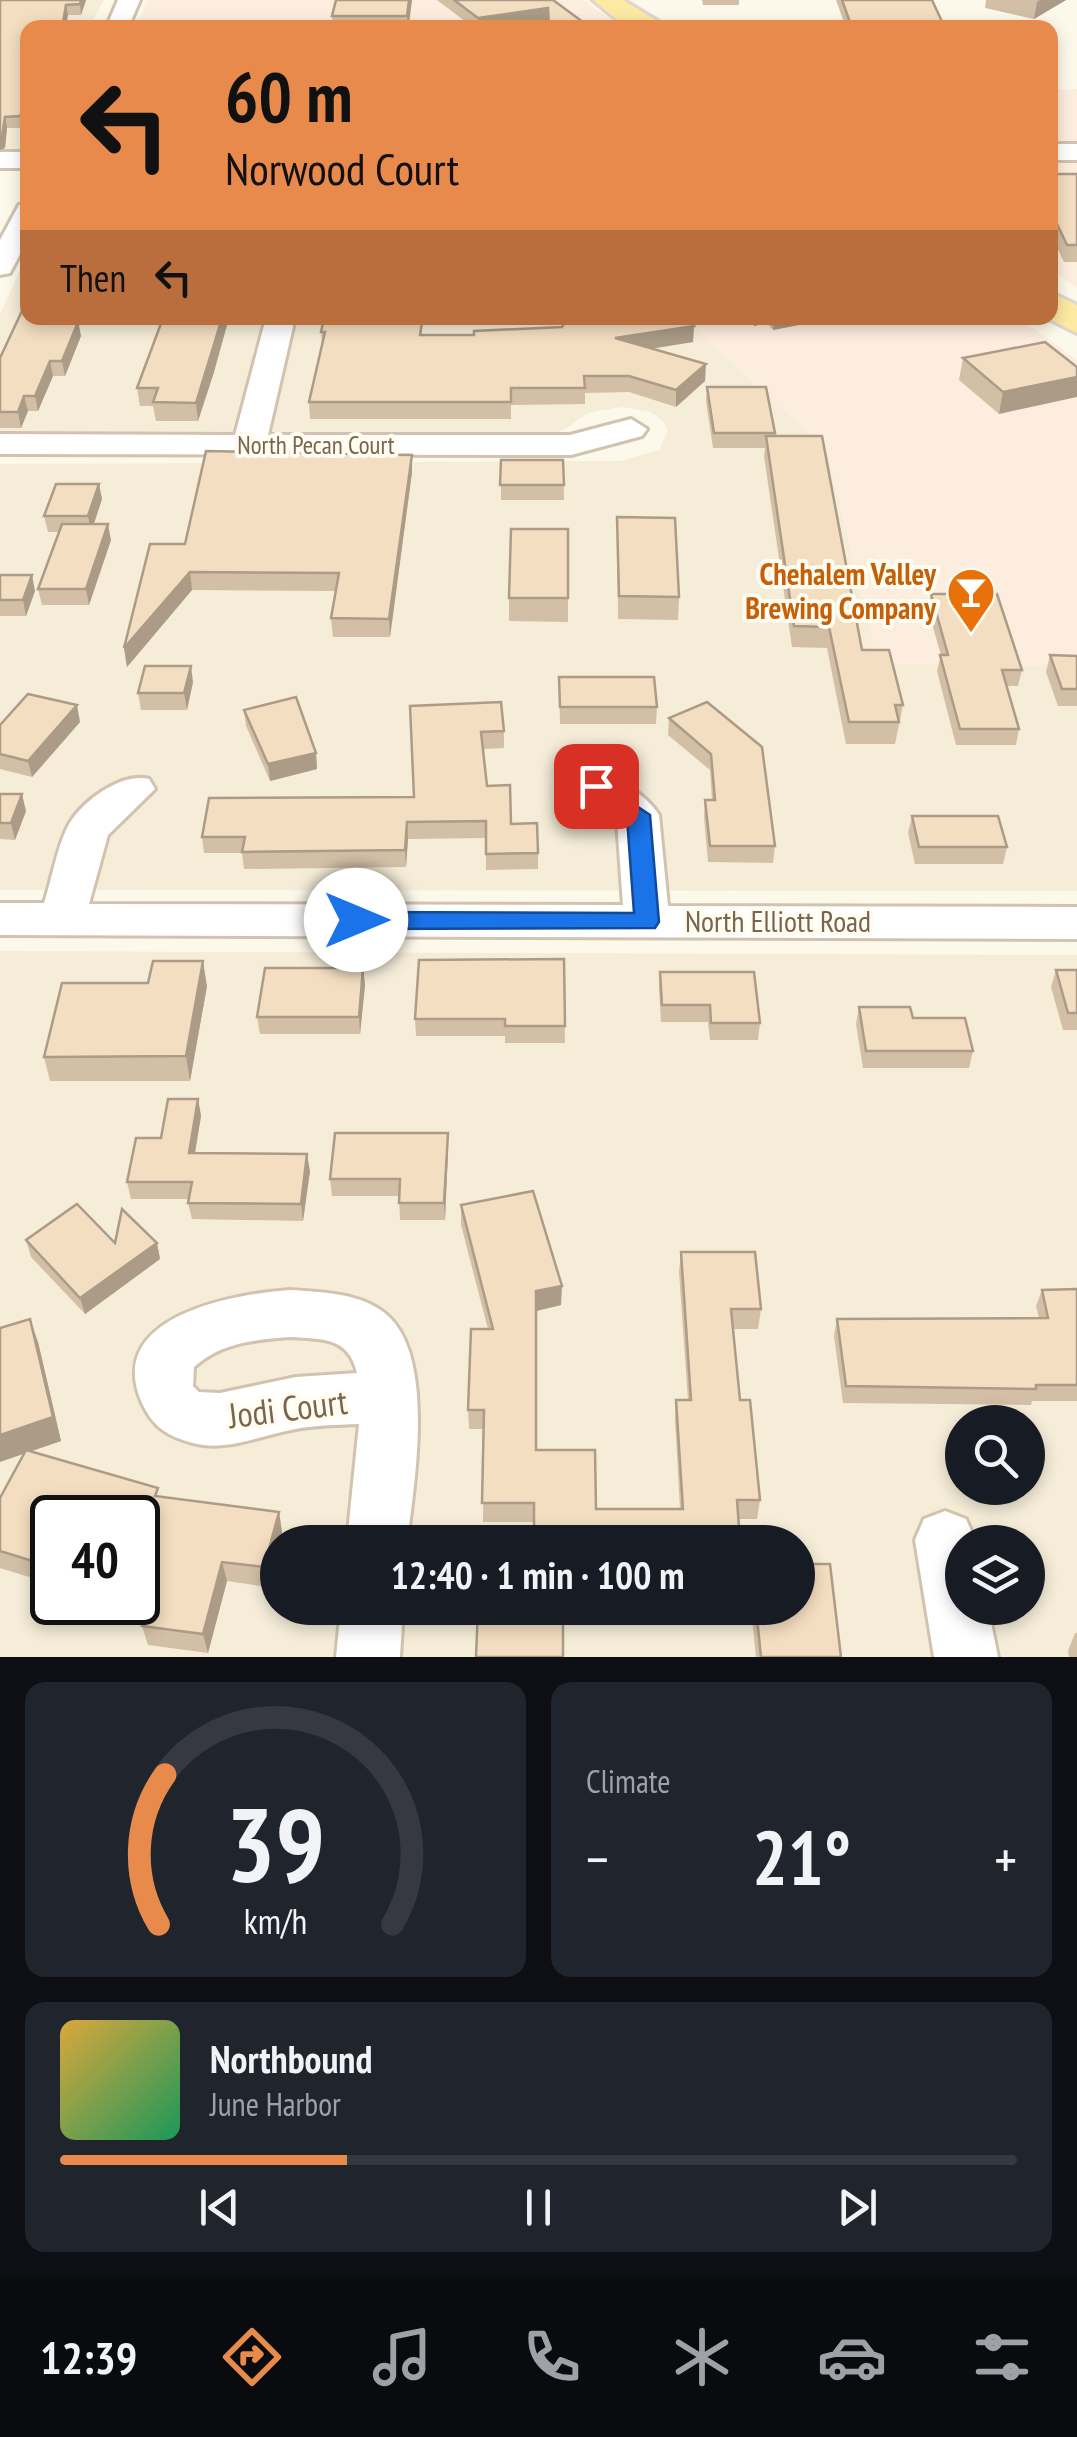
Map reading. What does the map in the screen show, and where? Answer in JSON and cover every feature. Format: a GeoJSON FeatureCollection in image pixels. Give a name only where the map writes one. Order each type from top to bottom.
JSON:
{"type":"FeatureCollection","features":[{"type":"Feature","properties":{"kind":"main road"},"geometry":{"type":"LineString","coordinates":[[606,0],[634,20]]}},
{"type":"Feature","properties":{"kind":"main road"},"geometry":{"type":"LineString","coordinates":[[640,0],[668,20]]}},
{"type":"Feature","properties":{"kind":"street"},"geometry":{"type":"LineString","coordinates":[[0,267],[20,226]]}},
{"type":"Feature","properties":{"kind":"street"},"geometry":{"type":"LineString","coordinates":[[249,445],[278,325]]}},
{"type":"Feature","properties":{"kind":"street","name":"North Pecan Court"},"geometry":{"type":"LineString","coordinates":[[0,444],[571,445],[631,430]]}},
{"type":"Feature","properties":{"kind":"street"},"geometry":{"type":"LineString","coordinates":[[596,786],[638,815],[647,922]]}},
{"type":"Feature","properties":{"kind":"street"},"geometry":{"type":"LineString","coordinates":[[62,919],[88,829],[134,789]]}},
{"type":"Feature","properties":{"kind":"street","name":"North Elliott Road"},"geometry":{"type":"LineString","coordinates":[[0,919],[1077,922]]}},
{"type":"Feature","properties":{"kind":"street","name":"Jodi Court"},"geometry":{"type":"LineString","coordinates":[[378,1525],[387,1398]]}},
{"type":"Feature","properties":{"kind":"street"},"geometry":{"type":"LineString","coordinates":[[368,1657],[371,1625]]}},
{"type":"Feature","properties":{"kind":"street"},"geometry":{"type":"LineString","coordinates":[[960,1625],[966,1657]]}},
{"type":"Feature","properties":{"kind":"shaded area"},"geometry":{"type":"Polygon","coordinates":[[[0,0],[104,0],[93,20],[20,20],[20,148],[0,150],[0,0]]]}},
{"type":"Feature","properties":{"kind":"shaded area"},"geometry":{"type":"Polygon","coordinates":[[[148,0],[583,0],[613,20],[138,20],[148,0]]]}},
{"type":"Feature","properties":{"kind":"shaded area"},"geometry":{"type":"Polygon","coordinates":[[[1077,89],[1077,288],[1058,275],[1058,90],[1077,89]]]}},
{"type":"Feature","properties":{"kind":"shaded area"},"geometry":{"type":"Polygon","coordinates":[[[20,270],[20,325],[692,325],[827,450],[878,663],[1077,666],[1077,891],[0,890],[0,464],[621,461],[659,450],[668,431],[651,412],[622,407],[588,413],[564,430],[546,435],[0,434],[0,314],[20,270]]]}},
{"type":"Feature","properties":{"kind":"shaded area"},"geometry":{"type":"Polygon","coordinates":[[[692,325],[1029,325],[1077,360],[1077,666],[878,664],[827,450],[692,325]]]}},
{"type":"Feature","properties":{"kind":"shaded area"},"geometry":{"type":"Polygon","coordinates":[[[0,951],[1077,955],[1077,1657],[0,1657],[0,951]]]}},
{"type":"Feature","properties":{"kind":"building"},"geometry":{"type":"Polygon","coordinates":[[[0,0],[81,0],[80,4],[66,5],[63,20],[20,20],[20,116],[5,117],[0,138],[0,0]]]}},
{"type":"Feature","properties":{"kind":"building"},"geometry":{"type":"Polygon","coordinates":[[[336,0],[409,0],[407,16],[332,16],[336,0]]]}},
{"type":"Feature","properties":{"kind":"building"},"geometry":{"type":"Polygon","coordinates":[[[454,0],[553,0],[580,20],[549,20],[548,8],[478,18],[454,0]]]}},
{"type":"Feature","properties":{"kind":"building"},"geometry":{"type":"Polygon","coordinates":[[[842,0],[932,0],[941,20],[849,20],[842,0]]]}},
{"type":"Feature","properties":{"kind":"building"},"geometry":{"type":"Polygon","coordinates":[[[1058,174],[1077,174],[1077,245],[1067,245],[1058,226],[1058,174]]]}},
{"type":"Feature","properties":{"kind":"building"},"geometry":{"type":"Polygon","coordinates":[[[20,315],[20,325],[77,325],[62,361],[50,361],[35,396],[24,396],[18,412],[0,412],[0,358],[20,315]]]}},
{"type":"Feature","properties":{"kind":"building"},"geometry":{"type":"Polygon","coordinates":[[[160,325],[220,325],[196,403],[153,402],[158,388],[137,388],[160,325]]]}},
{"type":"Feature","properties":{"kind":"building"},"geometry":{"type":"Polygon","coordinates":[[[322,325],[422,325],[420,335],[474,335],[474,331],[563,325],[693,325],[615,338],[706,364],[676,390],[629,376],[584,376],[585,388],[511,388],[511,402],[309,402],[325,332],[321,332],[322,325]]]}},
{"type":"Feature","properties":{"kind":"building"},"geometry":{"type":"Polygon","coordinates":[[[1045,342],[1077,367],[1077,377],[1003,392],[963,358],[1045,342]]]}},
{"type":"Feature","properties":{"kind":"building"},"geometry":{"type":"Polygon","coordinates":[[[707,387],[766,387],[775,433],[714,433],[707,387]]]}},
{"type":"Feature","properties":{"kind":"building"},"geometry":{"type":"Polygon","coordinates":[[[766,436],[822,436],[862,650],[889,650],[903,705],[895,705],[899,722],[849,722],[829,627],[794,626],[766,436]]]}},
{"type":"Feature","properties":{"kind":"building"},"geometry":{"type":"Polygon","coordinates":[[[206,451],[412,455],[389,619],[331,618],[339,573],[190,572],[124,648],[150,544],[185,544],[206,451]]]}},
{"type":"Feature","properties":{"kind":"building"},"geometry":{"type":"Polygon","coordinates":[[[501,460],[563,460],[564,485],[500,485],[501,460]]]}},
{"type":"Feature","properties":{"kind":"building"},"geometry":{"type":"Polygon","coordinates":[[[56,484],[99,484],[88,516],[44,516],[56,484]]]}},
{"type":"Feature","properties":{"kind":"building"},"geometry":{"type":"Polygon","coordinates":[[[617,517],[675,518],[679,597],[619,596],[617,517]]]}},
{"type":"Feature","properties":{"kind":"building"},"geometry":{"type":"Polygon","coordinates":[[[62,524],[108,524],[86,589],[38,589],[62,524]]]}},
{"type":"Feature","properties":{"kind":"building"},"geometry":{"type":"Polygon","coordinates":[[[511,529],[568,529],[568,598],[509,598],[511,529]]]}},
{"type":"Feature","properties":{"kind":"building"},"geometry":{"type":"Polygon","coordinates":[[[0,575],[32,575],[23,600],[0,600],[0,575]]]}},
{"type":"Feature","properties":{"kind":"building"},"geometry":{"type":"Polygon","coordinates":[[[931,594],[997,594],[1022,670],[1002,670],[1019,729],[960,729],[940,655],[948,655],[931,594]]]}},
{"type":"Feature","properties":{"kind":"building"},"geometry":{"type":"Polygon","coordinates":[[[1050,655],[1077,656],[1077,689],[1062,689],[1050,655]]]}},
{"type":"Feature","properties":{"kind":"building"},"geometry":{"type":"Polygon","coordinates":[[[145,666],[191,666],[184,693],[138,693],[145,666]]]}},
{"type":"Feature","properties":{"kind":"building"},"geometry":{"type":"Polygon","coordinates":[[[559,677],[654,677],[657,707],[560,707],[559,677]]]}},
{"type":"Feature","properties":{"kind":"building"},"geometry":{"type":"Polygon","coordinates":[[[28,694],[77,705],[28,761],[0,754],[0,725],[28,694]]]}},
{"type":"Feature","properties":{"kind":"building"},"geometry":{"type":"Polygon","coordinates":[[[296,697],[316,753],[268,764],[244,710],[296,697]]]}},
{"type":"Feature","properties":{"kind":"building"},"geometry":{"type":"Polygon","coordinates":[[[501,702],[504,731],[481,732],[487,786],[510,785],[511,824],[537,823],[538,853],[486,854],[486,821],[407,822],[405,850],[242,852],[245,837],[202,837],[209,798],[414,797],[410,706],[501,702]]]}},
{"type":"Feature","properties":{"kind":"building"},"geometry":{"type":"Polygon","coordinates":[[[707,702],[762,747],[775,846],[710,846],[705,800],[715,800],[711,754],[669,718],[707,702]]]}},
{"type":"Feature","properties":{"kind":"building"},"geometry":{"type":"Polygon","coordinates":[[[0,794],[22,794],[11,823],[0,823],[0,794]]]}},
{"type":"Feature","properties":{"kind":"building"},"geometry":{"type":"Polygon","coordinates":[[[912,816],[998,816],[1007,847],[919,847],[912,816]]]}},
{"type":"Feature","properties":{"kind":"building"},"geometry":{"type":"Polygon","coordinates":[[[564,959],[565,1026],[505,1026],[505,1019],[415,1019],[419,960],[564,959]]]}},
{"type":"Feature","properties":{"kind":"building"},"geometry":{"type":"Polygon","coordinates":[[[153,961],[203,961],[186,1056],[44,1057],[62,983],[148,983],[153,961]]]}},
{"type":"Feature","properties":{"kind":"building"},"geometry":{"type":"Polygon","coordinates":[[[265,968],[363,968],[359,1017],[257,1017],[265,968]]]}},
{"type":"Feature","properties":{"kind":"building"},"geometry":{"type":"Polygon","coordinates":[[[1056,970],[1077,970],[1077,1013],[1068,1013],[1056,970]]]}},
{"type":"Feature","properties":{"kind":"building"},"geometry":{"type":"Polygon","coordinates":[[[660,972],[754,972],[760,1023],[711,1023],[710,1005],[662,1005],[660,972]]]}},
{"type":"Feature","properties":{"kind":"building"},"geometry":{"type":"Polygon","coordinates":[[[859,1007],[910,1007],[913,1018],[965,1018],[973,1051],[866,1051],[859,1007]]]}},
{"type":"Feature","properties":{"kind":"building"},"geometry":{"type":"Polygon","coordinates":[[[168,1099],[198,1099],[189,1153],[307,1154],[301,1204],[188,1203],[192,1182],[127,1182],[136,1138],[161,1138],[168,1099]]]}},
{"type":"Feature","properties":{"kind":"building"},"geometry":{"type":"Polygon","coordinates":[[[335,1133],[448,1133],[444,1203],[399,1203],[400,1179],[330,1179],[335,1133]]]}},
{"type":"Feature","properties":{"kind":"building"},"geometry":{"type":"Polygon","coordinates":[[[533,1191],[562,1286],[536,1291],[536,1450],[595,1450],[596,1509],[683,1509],[676,1400],[691,1400],[681,1252],[755,1252],[761,1309],[731,1309],[740,1400],[750,1400],[760,1500],[737,1500],[739,1525],[534,1525],[534,1503],[482,1503],[484,1410],[468,1410],[471,1329],[493,1329],[461,1205],[533,1191]]]}},
{"type":"Feature","properties":{"kind":"building"},"geometry":{"type":"Polygon","coordinates":[[[77,1204],[115,1243],[122,1209],[157,1243],[80,1298],[26,1240],[77,1204]]]}},
{"type":"Feature","properties":{"kind":"building"},"geometry":{"type":"Polygon","coordinates":[[[1077,1289],[1077,1385],[1036,1385],[1036,1389],[846,1386],[837,1319],[1048,1318],[1042,1290],[1077,1289]]]}},
{"type":"Feature","properties":{"kind":"building"},"geometry":{"type":"Polygon","coordinates":[[[30,1319],[53,1417],[0,1435],[0,1328],[30,1319]]]}},
{"type":"Feature","properties":{"kind":"building"},"geometry":{"type":"Polygon","coordinates":[[[26,1450],[158,1488],[155,1495],[30,1495],[30,1560],[0,1551],[0,1498],[26,1450]]]}},
{"type":"Feature","properties":{"kind":"building"},"geometry":{"type":"Polygon","coordinates":[[[160,1497],[279,1512],[275,1525],[260,1525],[260,1567],[222,1562],[203,1634],[142,1626],[160,1625],[160,1497]]]}},
{"type":"Feature","properties":{"kind":"building"},"geometry":{"type":"Polygon","coordinates":[[[815,1564],[830,1564],[841,1657],[761,1657],[758,1625],[815,1625],[815,1564]]]}},
{"type":"Feature","properties":{"kind":"building"},"geometry":{"type":"Polygon","coordinates":[[[477,1625],[563,1625],[563,1657],[476,1657],[477,1625]]]}},
{"type":"Feature","properties":{"kind":"place","name":"Chehalem Valley Brewing Company"},"geometry":{"type":"Point","coordinates":[971,634]}},
{"type":"Feature","properties":{"kind":"route"},"geometry":{"type":"LineString","coordinates":[[356,920],[647,922],[638,815],[596,786]]}}]}
